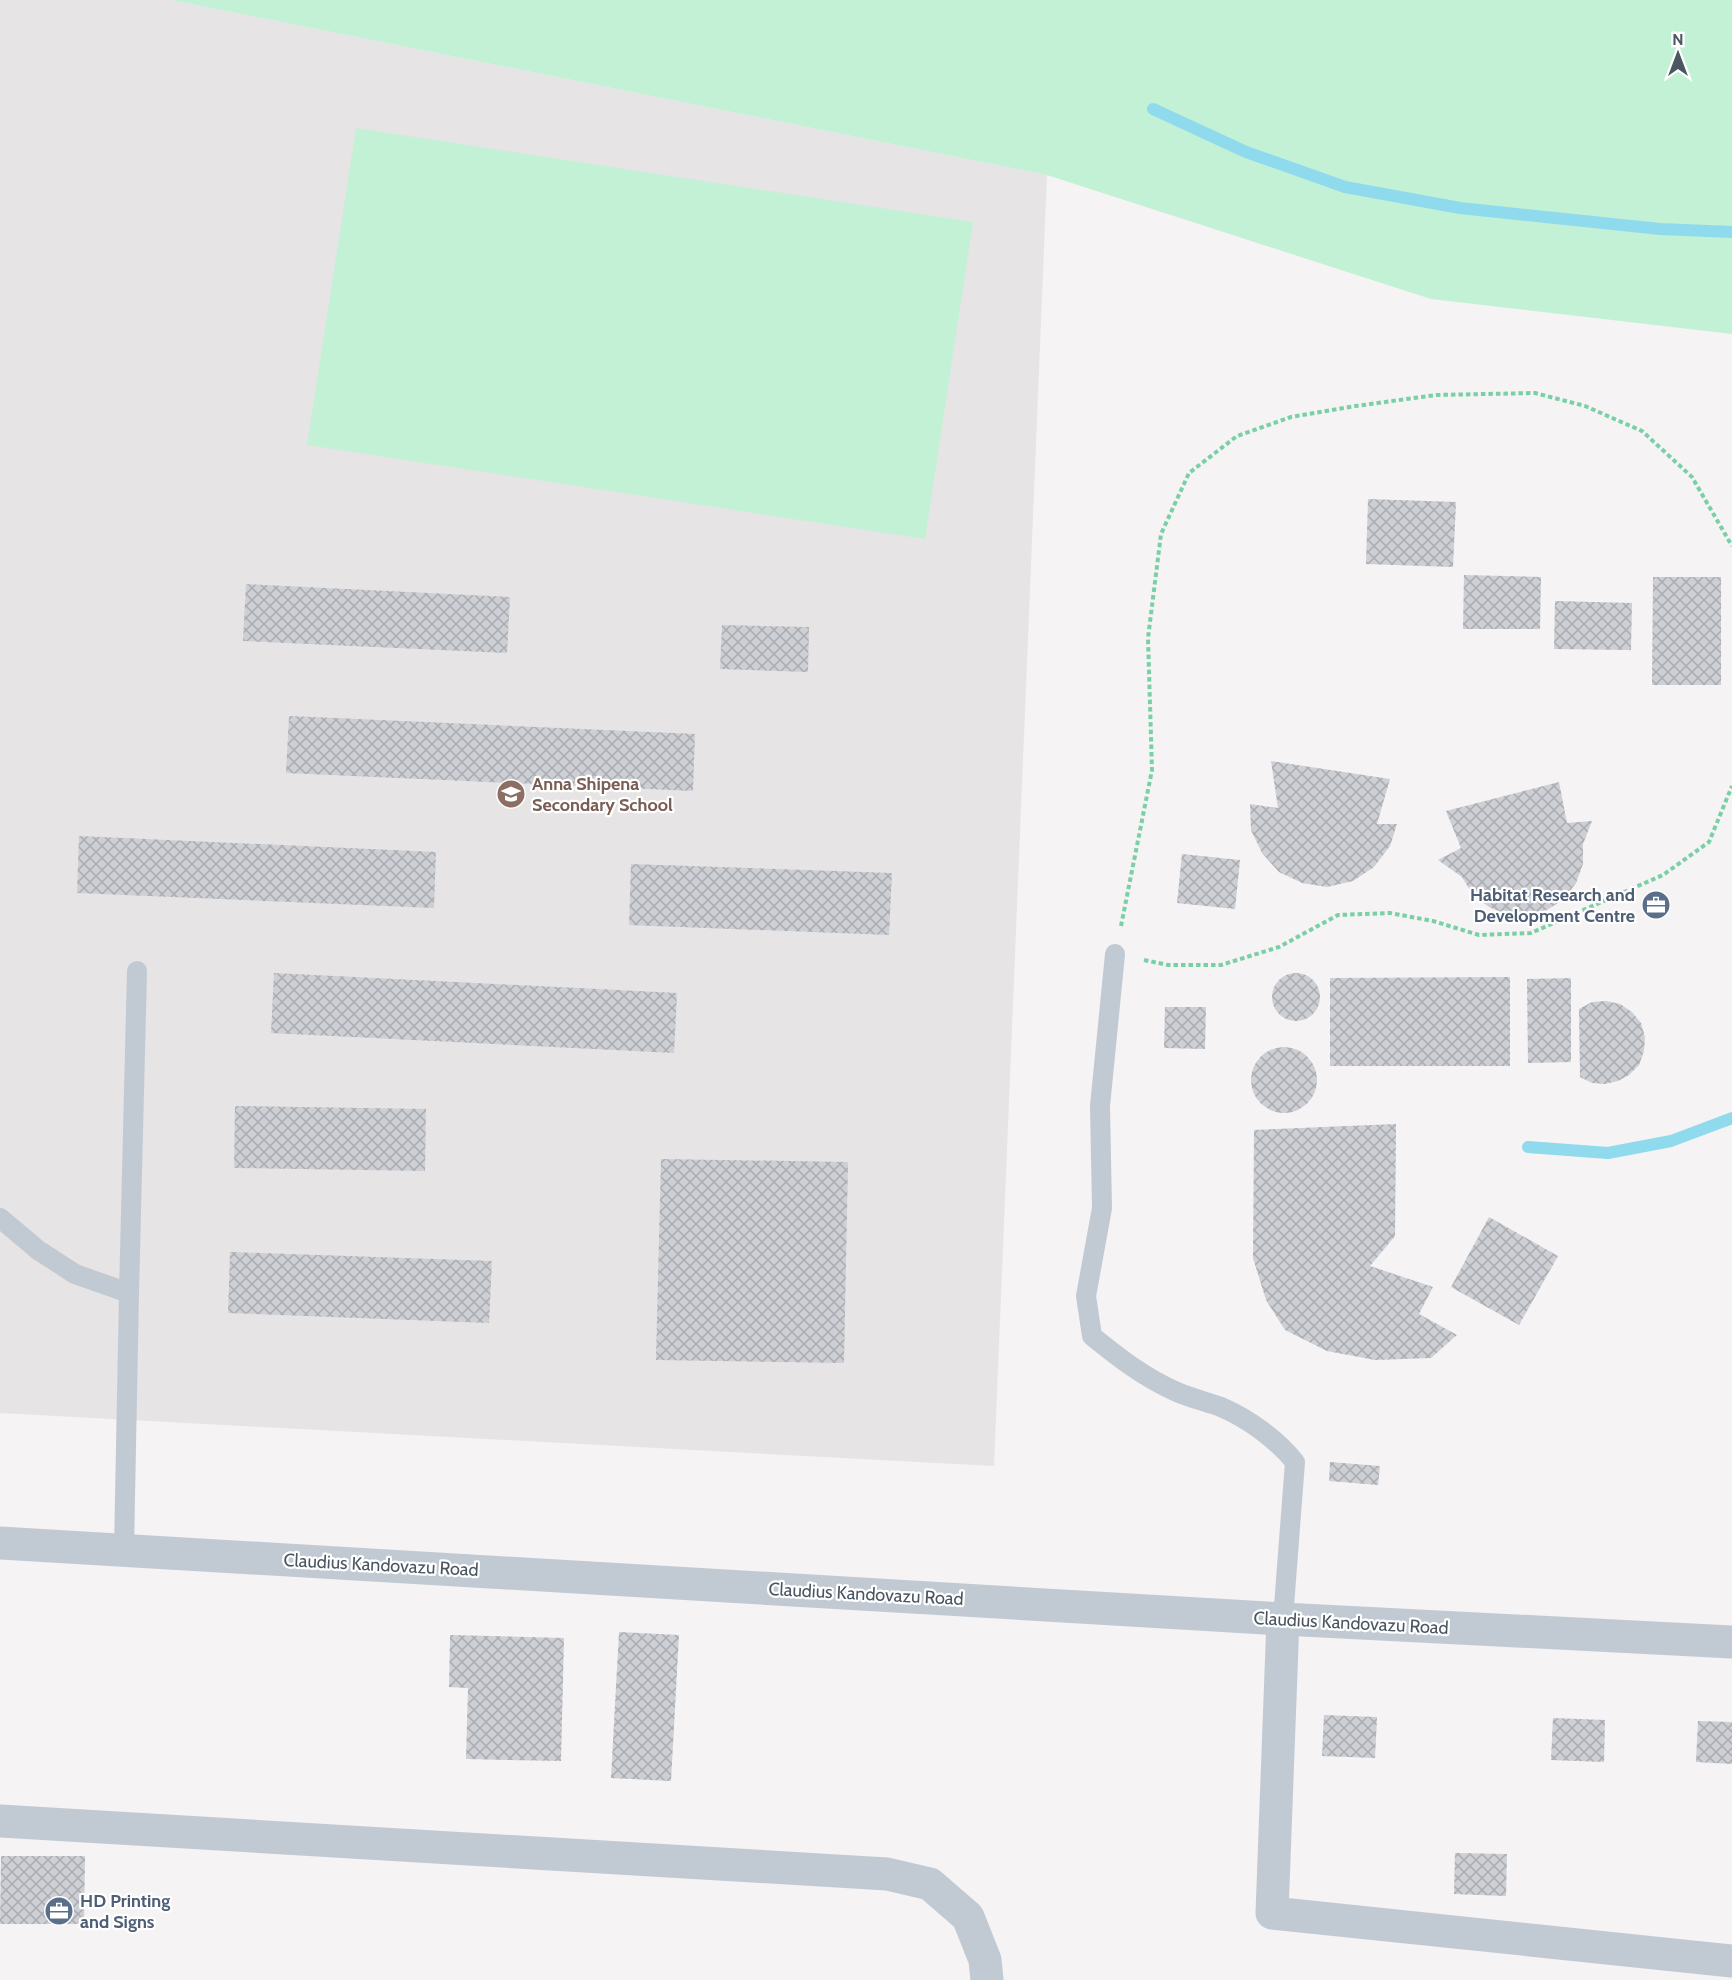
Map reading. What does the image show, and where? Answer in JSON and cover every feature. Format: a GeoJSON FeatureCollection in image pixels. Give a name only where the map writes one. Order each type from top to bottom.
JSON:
{"type":"FeatureCollection","features":[{"type":"Feature","properties":{"kind":"street","name":"Claudius Kandovazu Road"},"geometry":{"type":"LineString","coordinates":[[0,1543],[1283,1620],[1732,1641]]}},
{"type":"Feature","properties":{"kind":"street"},"geometry":{"type":"LineString","coordinates":[[1283,1620],[1272,1913],[1732,1961]]}},
{"type":"Feature","properties":{"kind":"street"},"geometry":{"type":"LineString","coordinates":[[0,1821],[887,1874],[930,1884],[968,1917],[985,1960],[987,1980]]}},
{"type":"Feature","properties":{"kind":"lane"},"geometry":{"type":"LineString","coordinates":[[1115,954],[1100,1106],[1102,1208],[1086,1296],[1092,1336],[1131,1368],[1177,1392],[1224,1408],[1257,1428],[1280,1445],[1295,1462],[1283,1620]]}},
{"type":"Feature","properties":{"kind":"lane"},"geometry":{"type":"LineString","coordinates":[[124,1549],[136,971]]}},
{"type":"Feature","properties":{"kind":"lane"},"geometry":{"type":"LineString","coordinates":[[0,1218],[38,1250],[75,1274],[129,1293]]}},
{"type":"Feature","properties":{"kind":"path"},"geometry":{"type":"LineString","coordinates":[[1732,546],[1692,477],[1642,432],[1585,406],[1535,393],[1436,395],[1356,406],[1291,417],[1237,436],[1189,473],[1161,534],[1148,638],[1152,770],[1115,954],[1168,965],[1221,965],[1279,947],[1338,915],[1390,913],[1433,921],[1479,934],[1531,933],[1663,875],[1709,842],[1732,786]]}},
{"type":"Feature","properties":{"kind":"shaded area","name":"Anna Shipena Secondary School"},"geometry":{"type":"Polygon","coordinates":[[[0,0],[171,0],[1047,175],[994,1466],[0,1413],[0,0]]]}},
{"type":"Feature","properties":{"kind":"green space"},"geometry":{"type":"Polygon","coordinates":[[[171,0],[1732,0],[1732,334],[1431,299],[1047,175],[171,0]]]}},
{"type":"Feature","properties":{"kind":"green space"},"geometry":{"type":"Polygon","coordinates":[[[356,128],[973,222],[925,539],[307,445],[356,128]]]}},
{"type":"Feature","properties":{"kind":"building"},"geometry":{"type":"Polygon","coordinates":[[[1368,499],[1456,502],[1453,567],[1366,564],[1368,499]]]}},
{"type":"Feature","properties":{"kind":"building"},"geometry":{"type":"Polygon","coordinates":[[[1464,575],[1541,577],[1540,629],[1463,629],[1464,575]]]}},
{"type":"Feature","properties":{"kind":"building"},"geometry":{"type":"Polygon","coordinates":[[[1653,577],[1721,577],[1721,685],[1652,685],[1653,577]]]}},
{"type":"Feature","properties":{"kind":"building"},"geometry":{"type":"Polygon","coordinates":[[[246,584],[510,597],[507,653],[243,641],[246,584]]]}},
{"type":"Feature","properties":{"kind":"building"},"geometry":{"type":"Polygon","coordinates":[[[1555,601],[1632,603],[1631,650],[1554,649],[1555,601]]]}},
{"type":"Feature","properties":{"kind":"building"},"geometry":{"type":"Polygon","coordinates":[[[722,625],[809,627],[808,672],[720,669],[722,625]]]}},
{"type":"Feature","properties":{"kind":"building"},"geometry":{"type":"Polygon","coordinates":[[[289,716],[695,734],[693,791],[286,773],[289,716]]]}},
{"type":"Feature","properties":{"kind":"building"},"geometry":{"type":"Polygon","coordinates":[[[1271,761],[1390,779],[1377,824],[1397,824],[1390,846],[1374,867],[1353,881],[1327,887],[1302,883],[1279,872],[1262,853],[1251,830],[1250,804],[1278,808],[1271,761]]]}},
{"type":"Feature","properties":{"kind":"building"},"geometry":{"type":"Polygon","coordinates":[[[1559,782],[1567,823],[1592,821],[1583,844],[1583,864],[1576,883],[1564,899],[1547,910],[1528,915],[1507,915],[1489,907],[1473,895],[1462,877],[1438,860],[1461,848],[1446,811],[1559,782]]]}},
{"type":"Feature","properties":{"kind":"building"},"geometry":{"type":"Polygon","coordinates":[[[79,836],[436,852],[434,908],[77,893],[79,836]]]}},
{"type":"Feature","properties":{"kind":"building"},"geometry":{"type":"Polygon","coordinates":[[[1182,854],[1240,860],[1235,909],[1177,903],[1182,854]]]}},
{"type":"Feature","properties":{"kind":"building"},"geometry":{"type":"Polygon","coordinates":[[[631,864],[892,873],[889,935],[629,925],[631,864]]]}},
{"type":"Feature","properties":{"kind":"building"},"geometry":{"type":"Polygon","coordinates":[[[274,973],[677,993],[674,1053],[271,1033],[274,973]]]}},
{"type":"Feature","properties":{"kind":"building"},"geometry":{"type":"Polygon","coordinates":[[[1291,973],[1301,973],[1313,980],[1320,992],[1320,1002],[1313,1014],[1301,1021],[1291,1021],[1276,1010],[1272,1002],[1272,992],[1283,977],[1291,973]]]}},
{"type":"Feature","properties":{"kind":"building"},"geometry":{"type":"Polygon","coordinates":[[[1510,977],[1510,1066],[1330,1066],[1330,978],[1510,977]]]}},
{"type":"Feature","properties":{"kind":"building"},"geometry":{"type":"Polygon","coordinates":[[[1571,978],[1571,1062],[1528,1063],[1527,979],[1571,978]]]}},
{"type":"Feature","properties":{"kind":"building"},"geometry":{"type":"Polygon","coordinates":[[[1606,1001],[1620,1004],[1632,1012],[1641,1023],[1645,1037],[1644,1051],[1639,1065],[1629,1075],[1605,1084],[1592,1083],[1580,1077],[1579,1009],[1592,1002],[1606,1001]]]}},
{"type":"Feature","properties":{"kind":"building"},"geometry":{"type":"Polygon","coordinates":[[[1165,1007],[1206,1007],[1205,1049],[1164,1048],[1165,1007]]]}},
{"type":"Feature","properties":{"kind":"building"},"geometry":{"type":"Polygon","coordinates":[[[1278,1047],[1290,1047],[1302,1052],[1312,1062],[1317,1080],[1315,1093],[1302,1108],[1290,1113],[1278,1113],[1266,1108],[1256,1098],[1251,1086],[1251,1074],[1256,1062],[1266,1052],[1278,1047]]]}},
{"type":"Feature","properties":{"kind":"building"},"geometry":{"type":"Polygon","coordinates":[[[235,1106],[426,1109],[425,1171],[234,1168],[235,1106]]]}},
{"type":"Feature","properties":{"kind":"building"},"geometry":{"type":"Polygon","coordinates":[[[1396,1124],[1395,1236],[1370,1266],[1433,1287],[1419,1314],[1457,1335],[1431,1358],[1375,1360],[1327,1351],[1285,1330],[1266,1300],[1253,1258],[1254,1130],[1396,1124]]]}},
{"type":"Feature","properties":{"kind":"building"},"geometry":{"type":"Polygon","coordinates":[[[661,1159],[848,1162],[844,1363],[656,1360],[661,1159]]]}},
{"type":"Feature","properties":{"kind":"building"},"geometry":{"type":"Polygon","coordinates":[[[1489,1217],[1558,1256],[1519,1325],[1451,1287],[1489,1217]]]}},
{"type":"Feature","properties":{"kind":"building"},"geometry":{"type":"Polygon","coordinates":[[[230,1252],[492,1261],[489,1323],[228,1313],[230,1252]]]}},
{"type":"Feature","properties":{"kind":"building"},"geometry":{"type":"Polygon","coordinates":[[[1330,1462],[1380,1466],[1378,1485],[1329,1481],[1330,1462]]]}},
{"type":"Feature","properties":{"kind":"building"},"geometry":{"type":"Polygon","coordinates":[[[619,1632],[679,1635],[671,1781],[611,1778],[619,1632]]]}},
{"type":"Feature","properties":{"kind":"building"},"geometry":{"type":"Polygon","coordinates":[[[450,1635],[564,1638],[561,1761],[466,1759],[468,1688],[449,1687],[450,1635]]]}},
{"type":"Feature","properties":{"kind":"building"},"geometry":{"type":"Polygon","coordinates":[[[1324,1715],[1377,1717],[1375,1758],[1322,1756],[1324,1715]]]}},
{"type":"Feature","properties":{"kind":"building"},"geometry":{"type":"Polygon","coordinates":[[[1553,1718],[1605,1720],[1604,1762],[1551,1760],[1553,1718]]]}},
{"type":"Feature","properties":{"kind":"building"},"geometry":{"type":"Polygon","coordinates":[[[1698,1721],[1732,1722],[1732,1764],[1696,1762],[1698,1721]]]}},
{"type":"Feature","properties":{"kind":"building"},"geometry":{"type":"Polygon","coordinates":[[[1455,1853],[1507,1854],[1506,1896],[1454,1894],[1455,1853]]]}},
{"type":"Feature","properties":{"kind":"building"},"geometry":{"type":"Polygon","coordinates":[[[1,1856],[85,1856],[84,1924],[0,1924],[1,1856]]]}},
{"type":"Feature","properties":{"kind":"waterway"},"geometry":{"type":"LineString","coordinates":[[1153,109],[1246,152],[1345,187],[1460,208],[1660,229],[1732,232]]}},
{"type":"Feature","properties":{"kind":"waterway"},"geometry":{"type":"LineString","coordinates":[[1528,1147],[1608,1153],[1671,1141],[1732,1118]]}},
{"type":"Feature","properties":{"kind":"place","name":"Anna Shipena Secondary School"},"geometry":{"type":"Point","coordinates":[511,794]}},
{"type":"Feature","properties":{"kind":"place","name":"Habitat Research and Development Centre"},"geometry":{"type":"Point","coordinates":[1656,905]}},
{"type":"Feature","properties":{"kind":"place","name":"HD Printing and Signs"},"geometry":{"type":"Point","coordinates":[59,1911]}}]}
